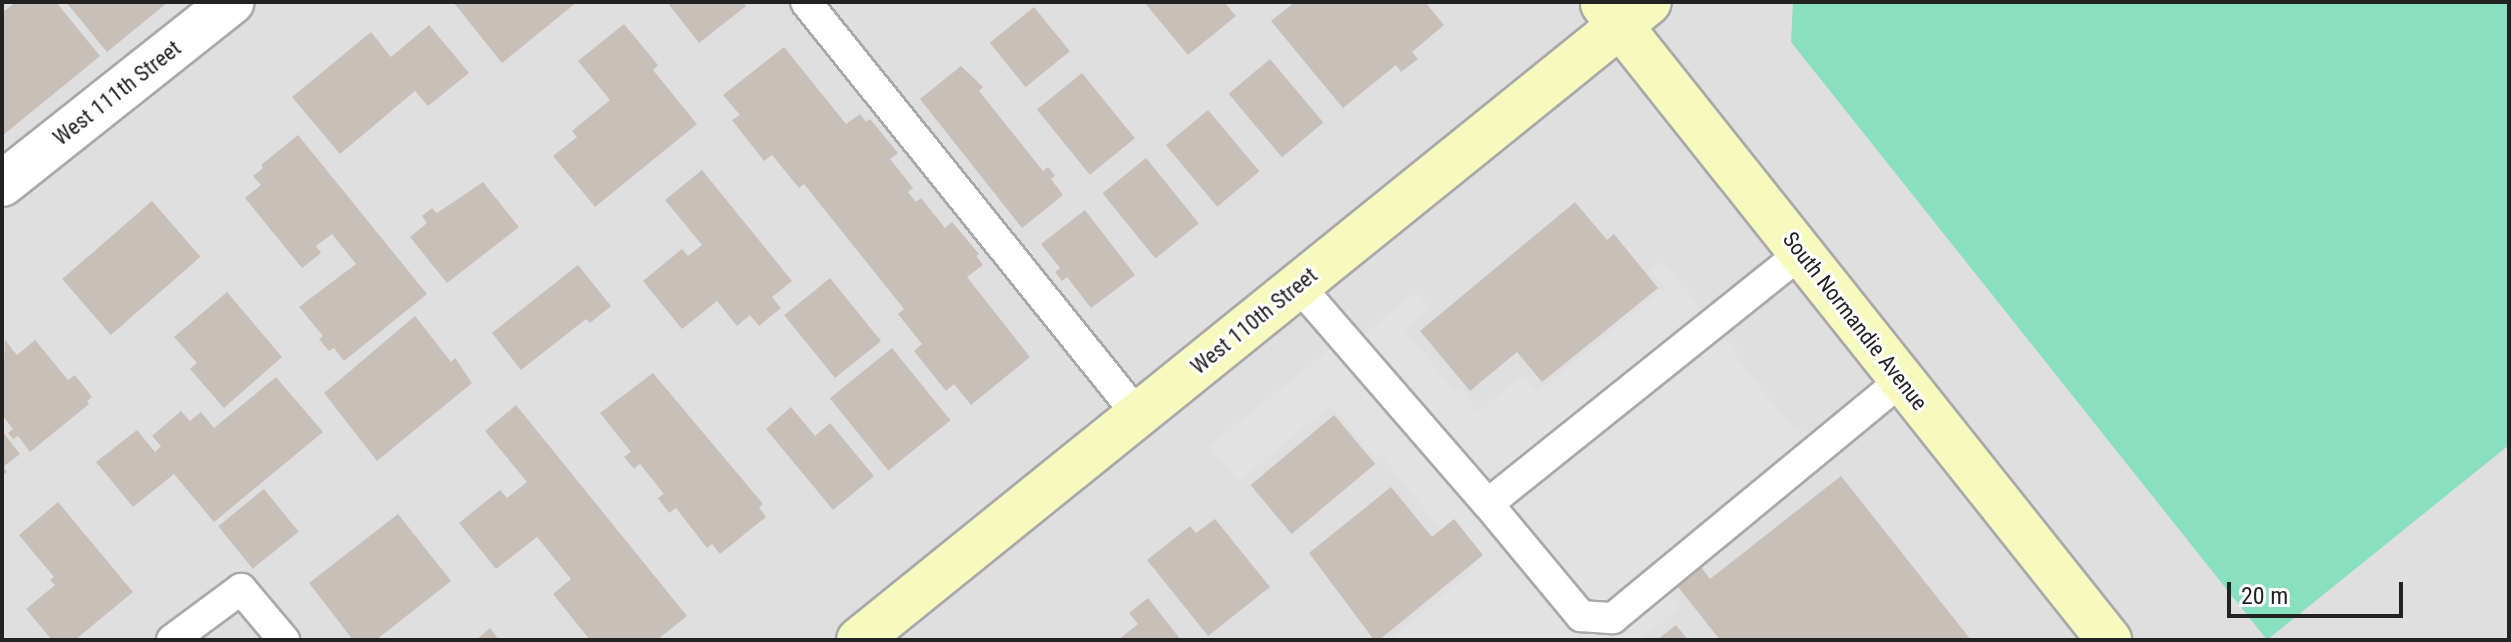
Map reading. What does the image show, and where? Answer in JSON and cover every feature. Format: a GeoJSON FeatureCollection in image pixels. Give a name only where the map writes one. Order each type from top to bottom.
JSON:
{"type":"FeatureCollection","features":[{"type":"Feature","properties":{"kind":"street","name":"West 111th Street"},"geometry":{"type":"LineString","coordinates":[[2,184],[232,2]]}},
{"type":"Feature","properties":{"kind":"street","name":"West 110th Street"},"geometry":{"type":"LineString","coordinates":[[859,640],[1298,285],[1623,10]]}},
{"type":"Feature","properties":{"kind":"street","name":"South Normandie Avenue"},"geometry":{"type":"LineString","coordinates":[[1623,10],[1801,253],[2109,640]]}},
{"type":"Feature","properties":{"kind":"lane"},"geometry":{"type":"LineString","coordinates":[[806,2],[1138,415]]}},
{"type":"Feature","properties":{"kind":"lane"},"geometry":{"type":"LineString","coordinates":[[1488,504],[1801,253]]}},
{"type":"Feature","properties":{"kind":"lane"},"geometry":{"type":"LineString","coordinates":[[1298,285],[1581,616],[1613,618],[1902,380]]}},
{"type":"Feature","properties":{"kind":"lane"},"geometry":{"type":"LineString","coordinates":[[172,640],[241,589],[284,640]]}},
{"type":"Feature","properties":{"kind":"shaded area"},"geometry":{"type":"Polygon","coordinates":[[[2,2],[2509,2],[2509,640],[2,640],[2,2]]]}},
{"type":"Feature","properties":{"kind":"shaded area"},"geometry":{"type":"Polygon","coordinates":[[[1661,261],[1739,353],[1735,357],[1794,429],[1798,426],[1826,460],[1659,579],[1681,606],[1640,640],[1388,640],[1473,570],[1381,455],[1375,459],[1331,405],[1239,481],[1210,446],[1349,334],[1356,341],[1416,292],[1429,308],[1404,330],[1454,391],[1459,388],[1478,412],[1523,375],[1537,392],[1664,288],[1650,271],[1661,261]]]}},
{"type":"Feature","properties":{"kind":"green space"},"geometry":{"type":"Polygon","coordinates":[[[1793,2],[2509,2],[2509,445],[2267,640],[1791,42],[1793,2]]]}},
{"type":"Feature","properties":{"kind":"building"},"geometry":{"type":"Polygon","coordinates":[[[16,2],[56,2],[100,56],[2,136],[2,13],[16,2]]]}},
{"type":"Feature","properties":{"kind":"building"},"geometry":{"type":"Polygon","coordinates":[[[66,2],[168,2],[107,52],[66,2]]]}},
{"type":"Feature","properties":{"kind":"building"},"geometry":{"type":"Polygon","coordinates":[[[453,2],[577,2],[502,63],[453,2]]]}},
{"type":"Feature","properties":{"kind":"building"},"geometry":{"type":"Polygon","coordinates":[[[667,2],[743,2],[746,6],[699,43],[667,2]]]}},
{"type":"Feature","properties":{"kind":"building"},"geometry":{"type":"Polygon","coordinates":[[[1144,2],[1224,2],[1236,16],[1188,55],[1144,2]]]}},
{"type":"Feature","properties":{"kind":"building"},"geometry":{"type":"Polygon","coordinates":[[[1295,2],[1425,2],[1444,25],[1412,52],[1418,59],[1401,72],[1396,65],[1343,108],[1271,21],[1295,2]]]}},
{"type":"Feature","properties":{"kind":"building"},"geometry":{"type":"Polygon","coordinates":[[[1034,7],[1070,51],[1026,87],[990,43],[1034,7]]]}},
{"type":"Feature","properties":{"kind":"building"},"geometry":{"type":"Polygon","coordinates":[[[624,24],[658,65],[653,70],[697,124],[595,207],[553,156],[577,137],[572,131],[610,100],[578,61],[624,24]]]}},
{"type":"Feature","properties":{"kind":"building"},"geometry":{"type":"Polygon","coordinates":[[[429,25],[469,73],[428,106],[415,91],[340,154],[292,97],[371,32],[391,57],[429,25]]]}},
{"type":"Feature","properties":{"kind":"building"},"geometry":{"type":"Polygon","coordinates":[[[784,47],[846,124],[860,114],[866,122],[870,119],[898,153],[890,159],[913,188],[908,192],[916,202],[921,198],[945,228],[952,222],[979,254],[976,256],[983,265],[967,277],[1030,357],[971,405],[954,384],[946,391],[914,351],[922,344],[898,314],[904,309],[804,184],[799,188],[772,155],[764,161],[732,120],[740,115],[723,95],[784,47]]]}},
{"type":"Feature","properties":{"kind":"building"},"geometry":{"type":"Polygon","coordinates":[[[1270,59],[1323,123],[1282,157],[1229,94],[1270,59]]]}},
{"type":"Feature","properties":{"kind":"building"},"geometry":{"type":"Polygon","coordinates":[[[961,66],[983,87],[979,91],[1043,171],[1048,167],[1055,176],[1051,179],[1063,195],[1022,228],[920,99],[961,66]]]}},
{"type":"Feature","properties":{"kind":"building"},"geometry":{"type":"Polygon","coordinates":[[[1082,73],[1135,138],[1090,175],[1037,110],[1082,73]]]}},
{"type":"Feature","properties":{"kind":"building"},"geometry":{"type":"Polygon","coordinates":[[[1208,110],[1259,171],[1217,207],[1166,145],[1208,110]]]}},
{"type":"Feature","properties":{"kind":"building"},"geometry":{"type":"Polygon","coordinates":[[[298,135],[427,294],[344,361],[334,348],[329,351],[319,339],[323,336],[299,307],[356,264],[332,234],[316,246],[321,253],[302,268],[245,198],[261,185],[253,176],[263,168],[261,165],[298,135]]]}},
{"type":"Feature","properties":{"kind":"building"},"geometry":{"type":"Polygon","coordinates":[[[1146,158],[1199,223],[1155,259],[1102,193],[1146,158]]]}},
{"type":"Feature","properties":{"kind":"building"},"geometry":{"type":"Polygon","coordinates":[[[702,170],[792,281],[772,297],[781,308],[759,326],[750,315],[737,326],[717,301],[682,329],[643,281],[682,249],[688,256],[702,245],[665,200],[702,170]]]}},
{"type":"Feature","properties":{"kind":"building"},"geometry":{"type":"Polygon","coordinates":[[[483,182],[519,227],[447,283],[410,237],[427,223],[422,216],[432,208],[437,213],[483,182]]]}},
{"type":"Feature","properties":{"kind":"building"},"geometry":{"type":"Polygon","coordinates":[[[152,201],[201,257],[111,335],[62,279],[152,201]]]}},
{"type":"Feature","properties":{"kind":"building"},"geometry":{"type":"Polygon","coordinates":[[[1575,202],[1607,240],[1614,234],[1658,288],[1542,382],[1517,352],[1470,391],[1420,331],[1575,202]]]}},
{"type":"Feature","properties":{"kind":"building"},"geometry":{"type":"Polygon","coordinates":[[[1085,210],[1135,275],[1091,308],[1067,277],[1062,281],[1055,272],[1060,268],[1041,244],[1085,210]]]}},
{"type":"Feature","properties":{"kind":"building"},"geometry":{"type":"Polygon","coordinates":[[[578,265],[611,306],[590,323],[586,319],[521,370],[492,333],[578,265]]]}},
{"type":"Feature","properties":{"kind":"building"},"geometry":{"type":"Polygon","coordinates":[[[830,278],[881,341],[835,378],[784,315],[830,278]]]}},
{"type":"Feature","properties":{"kind":"building"},"geometry":{"type":"Polygon","coordinates":[[[227,292],[282,357],[224,408],[190,369],[197,363],[174,337],[227,292]]]}},
{"type":"Feature","properties":{"kind":"building"},"geometry":{"type":"Polygon","coordinates":[[[415,316],[451,362],[455,358],[472,383],[377,461],[324,393],[415,316]]]}},
{"type":"Feature","properties":{"kind":"building"},"geometry":{"type":"Polygon","coordinates":[[[5,340],[17,355],[35,340],[68,380],[75,375],[92,397],[87,401],[89,404],[30,452],[18,436],[13,439],[8,433],[13,429],[2,415],[5,340]]]}},
{"type":"Feature","properties":{"kind":"building"},"geometry":{"type":"Polygon","coordinates":[[[892,348],[951,420],[888,471],[830,398],[892,348]]]}},
{"type":"Feature","properties":{"kind":"building"},"geometry":{"type":"Polygon","coordinates":[[[653,373],[763,504],[759,507],[766,517],[720,554],[712,544],[707,548],[676,508],[669,513],[658,498],[664,494],[640,464],[634,469],[624,457],[631,452],[600,413],[653,373]]]}},
{"type":"Feature","properties":{"kind":"building"},"geometry":{"type":"Polygon","coordinates":[[[276,377],[323,432],[214,522],[174,474],[133,507],[96,462],[137,430],[155,452],[161,446],[152,436],[181,411],[190,421],[201,412],[214,428],[276,377]]]}},
{"type":"Feature","properties":{"kind":"building"},"geometry":{"type":"Polygon","coordinates":[[[516,405],[687,616],[657,640],[590,640],[553,594],[571,579],[537,537],[496,569],[459,523],[500,490],[507,498],[527,482],[485,431],[516,405]]]}},
{"type":"Feature","properties":{"kind":"building"},"geometry":{"type":"Polygon","coordinates":[[[791,407],[815,436],[830,423],[874,476],[833,510],[766,429],[791,407]]]}},
{"type":"Feature","properties":{"kind":"building"},"geometry":{"type":"Polygon","coordinates":[[[1334,415],[1375,464],[1292,534],[1251,485],[1334,415]]]}},
{"type":"Feature","properties":{"kind":"building"},"geometry":{"type":"Polygon","coordinates":[[[2,431],[20,454],[3,467],[7,472],[2,476],[2,431]]]}},
{"type":"Feature","properties":{"kind":"building"},"geometry":{"type":"Polygon","coordinates":[[[1841,476],[1971,640],[1720,640],[1671,578],[1695,559],[1710,579],[1841,476]]]}},
{"type":"Feature","properties":{"kind":"building"},"geometry":{"type":"Polygon","coordinates":[[[1391,487],[1432,537],[1454,519],[1483,555],[1379,640],[1374,640],[1309,553],[1391,487]]]}},
{"type":"Feature","properties":{"kind":"building"},"geometry":{"type":"Polygon","coordinates":[[[264,489],[299,532],[253,569],[218,526],[264,489]]]}},
{"type":"Feature","properties":{"kind":"building"},"geometry":{"type":"Polygon","coordinates":[[[58,502],[133,592],[75,640],[52,640],[26,609],[55,585],[50,580],[54,577],[19,535],[58,502]]]}},
{"type":"Feature","properties":{"kind":"building"},"geometry":{"type":"Polygon","coordinates":[[[398,514],[451,581],[376,640],[353,640],[309,583],[398,514]]]}},
{"type":"Feature","properties":{"kind":"building"},"geometry":{"type":"Polygon","coordinates":[[[1215,519],[1270,587],[1208,636],[1147,560],[1190,526],[1196,533],[1215,519]]]}},
{"type":"Feature","properties":{"kind":"building"},"geometry":{"type":"Polygon","coordinates":[[[1148,598],[1181,640],[1118,640],[1138,624],[1129,613],[1148,598]]]}},
{"type":"Feature","properties":{"kind":"building"},"geometry":{"type":"Polygon","coordinates":[[[1676,625],[1688,640],[1657,640],[1676,625]]]}},
{"type":"Feature","properties":{"kind":"building"},"geometry":{"type":"Polygon","coordinates":[[[490,628],[499,640],[476,640],[490,628]]]}}]}
